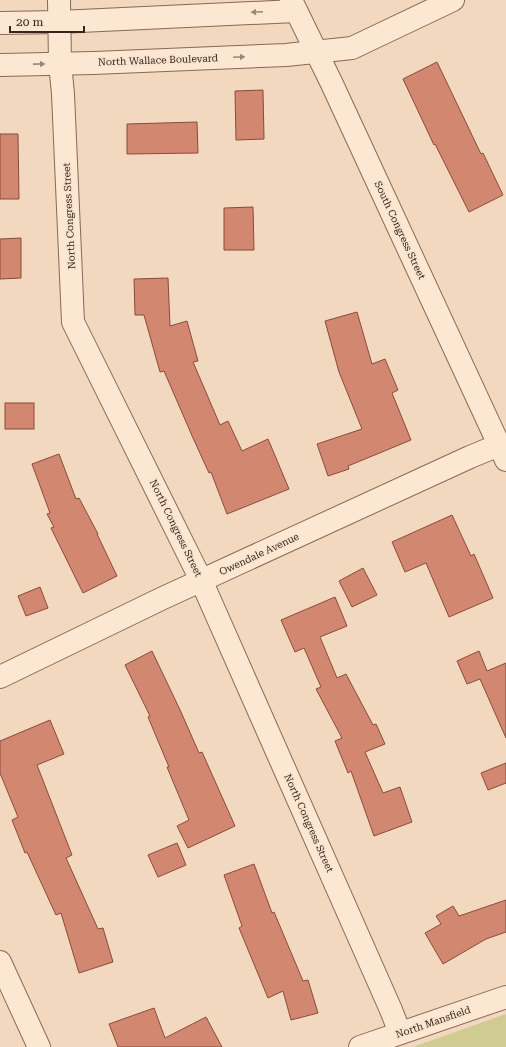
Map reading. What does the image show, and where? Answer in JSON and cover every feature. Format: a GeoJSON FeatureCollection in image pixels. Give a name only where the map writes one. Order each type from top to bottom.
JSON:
{"type":"FeatureCollection","features":[{"type":"Feature","properties":{"kind":"street","name":"North Congress Street"},"geometry":{"type":"LineString","coordinates":[[59,0],[60,63],[63,94],[73,322],[201,580],[400,1033]]}},
{"type":"Feature","properties":{"kind":"street","name":"North Wallace Boulevard"},"geometry":{"type":"LineString","coordinates":[[0,65],[278,55],[352,48],[453,0]]}},
{"type":"Feature","properties":{"kind":"street"},"geometry":{"type":"LineString","coordinates":[[0,23],[59,22],[294,6]]}},
{"type":"Feature","properties":{"kind":"street","name":"South Congress Street"},"geometry":{"type":"LineString","coordinates":[[294,6],[332,84],[503,452]]}},
{"type":"Feature","properties":{"kind":"street","name":"Owendale Avenue"},"geometry":{"type":"LineString","coordinates":[[0,676],[201,580],[470,457],[503,452]]}},
{"type":"Feature","properties":{"kind":"street"},"geometry":{"type":"LineString","coordinates":[[0,962],[39,1047]]}},
{"type":"Feature","properties":{"kind":"street","name":"North Mansfield"},"geometry":{"type":"LineString","coordinates":[[360,1047],[506,997]]}},
{"type":"Feature","properties":{"kind":"shaded area"},"geometry":{"type":"Polygon","coordinates":[[[506,1014],[506,1047],[413,1047],[506,1014]]]}},
{"type":"Feature","properties":{"kind":"building"},"geometry":{"type":"Polygon","coordinates":[[[437,62],[481,154],[483,153],[503,195],[469,212],[435,144],[434,145],[403,79],[437,62]]]}},
{"type":"Feature","properties":{"kind":"building"},"geometry":{"type":"Polygon","coordinates":[[[263,90],[264,139],[236,140],[235,91],[263,90]]]}},
{"type":"Feature","properties":{"kind":"building"},"geometry":{"type":"Polygon","coordinates":[[[197,122],[198,153],[127,154],[127,124],[197,122]]]}},
{"type":"Feature","properties":{"kind":"building"},"geometry":{"type":"Polygon","coordinates":[[[0,134],[18,134],[19,199],[0,199],[0,134]]]}},
{"type":"Feature","properties":{"kind":"building"},"geometry":{"type":"Polygon","coordinates":[[[253,207],[254,250],[224,250],[224,208],[253,207]]]}},
{"type":"Feature","properties":{"kind":"building"},"geometry":{"type":"Polygon","coordinates":[[[21,238],[21,278],[0,279],[0,239],[21,238]]]}},
{"type":"Feature","properties":{"kind":"building"},"geometry":{"type":"Polygon","coordinates":[[[168,278],[170,326],[187,321],[198,361],[193,362],[220,425],[228,421],[242,451],[268,439],[289,489],[227,514],[211,472],[209,473],[164,371],[160,372],[144,315],[135,315],[134,279],[168,278]]]}},
{"type":"Feature","properties":{"kind":"building"},"geometry":{"type":"Polygon","coordinates":[[[357,312],[372,364],[385,359],[398,390],[392,393],[411,440],[348,466],[349,469],[328,476],[317,444],[362,429],[339,372],[325,321],[357,312]]]}},
{"type":"Feature","properties":{"kind":"building"},"geometry":{"type":"Polygon","coordinates":[[[5,403],[34,403],[34,429],[5,429],[5,403]]]}},
{"type":"Feature","properties":{"kind":"building"},"geometry":{"type":"Polygon","coordinates":[[[59,454],[76,499],[79,498],[98,534],[117,576],[83,593],[51,528],[54,527],[47,514],[50,513],[32,464],[59,454]]]}},
{"type":"Feature","properties":{"kind":"building"},"geometry":{"type":"Polygon","coordinates":[[[452,515],[471,556],[474,554],[493,598],[449,617],[426,563],[405,572],[392,542],[452,515]]]}},
{"type":"Feature","properties":{"kind":"building"},"geometry":{"type":"Polygon","coordinates":[[[363,568],[377,595],[352,607],[339,581],[363,568]]]}},
{"type":"Feature","properties":{"kind":"building"},"geometry":{"type":"Polygon","coordinates":[[[40,587],[48,608],[26,616],[18,596],[40,587]]]}},
{"type":"Feature","properties":{"kind":"building"},"geometry":{"type":"Polygon","coordinates":[[[335,597],[347,626],[320,637],[337,678],[346,674],[373,725],[376,724],[385,744],[365,752],[383,793],[400,787],[412,822],[374,836],[351,771],[348,773],[335,741],[342,738],[316,689],[321,687],[304,648],[295,652],[281,620],[335,597]]]}},
{"type":"Feature","properties":{"kind":"building"},"geometry":{"type":"Polygon","coordinates":[[[152,651],[199,753],[202,752],[235,826],[188,848],[177,826],[189,820],[148,717],[150,716],[125,665],[152,651]]]}},
{"type":"Feature","properties":{"kind":"building"},"geometry":{"type":"Polygon","coordinates":[[[479,651],[487,671],[506,663],[506,738],[480,679],[467,684],[457,661],[479,651]]]}},
{"type":"Feature","properties":{"kind":"building"},"geometry":{"type":"Polygon","coordinates":[[[50,720],[64,754],[37,765],[72,855],[66,858],[98,929],[103,928],[113,962],[79,973],[61,913],[56,915],[27,852],[25,853],[12,820],[18,817],[0,773],[0,741],[50,720]]]}},
{"type":"Feature","properties":{"kind":"building"},"geometry":{"type":"Polygon","coordinates":[[[506,763],[506,783],[488,790],[481,773],[506,763]]]}},
{"type":"Feature","properties":{"kind":"building"},"geometry":{"type":"Polygon","coordinates":[[[177,843],[186,865],[158,877],[148,855],[177,843]]]}},
{"type":"Feature","properties":{"kind":"building"},"geometry":{"type":"Polygon","coordinates":[[[254,864],[272,913],[274,912],[303,981],[308,980],[318,1013],[291,1020],[283,991],[268,998],[239,928],[242,926],[224,875],[254,864]]]}},
{"type":"Feature","properties":{"kind":"building"},"geometry":{"type":"Polygon","coordinates":[[[506,900],[506,932],[486,939],[443,964],[425,933],[441,924],[436,916],[453,906],[459,916],[506,900]]]}},
{"type":"Feature","properties":{"kind":"building"},"geometry":{"type":"Polygon","coordinates":[[[154,1008],[165,1038],[206,1017],[222,1047],[118,1047],[109,1024],[154,1008]]]}}]}
